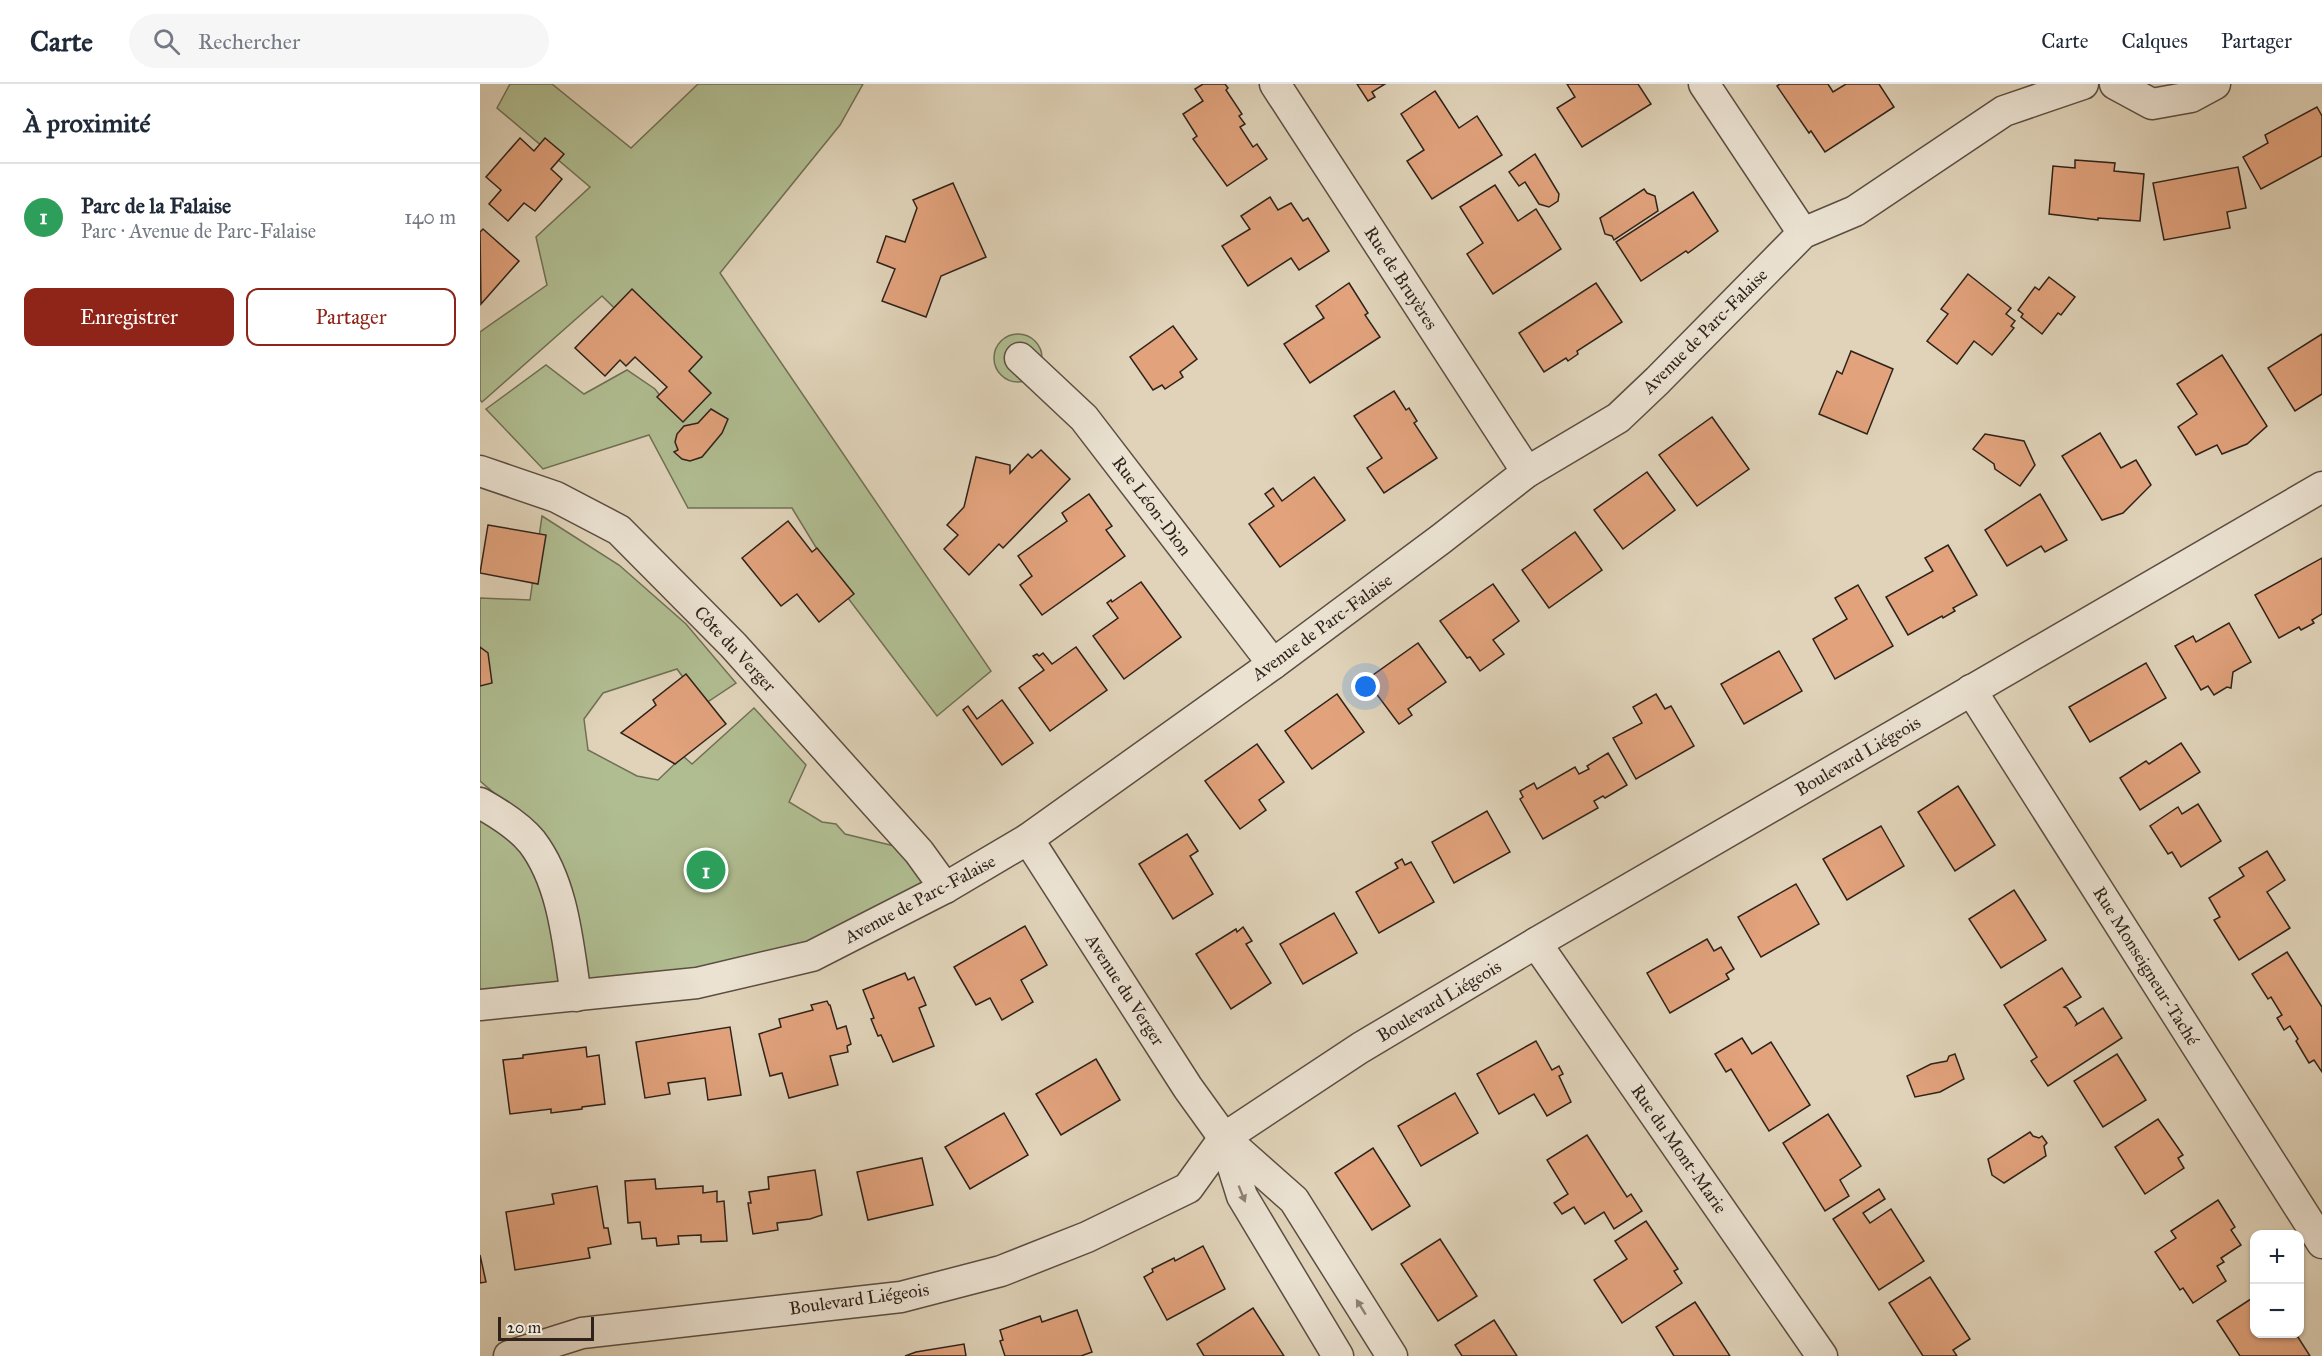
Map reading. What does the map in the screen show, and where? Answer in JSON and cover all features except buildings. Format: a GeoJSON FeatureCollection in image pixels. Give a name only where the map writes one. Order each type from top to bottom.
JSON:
{"type":"FeatureCollection","features":[{"type":"Feature","properties":{"kind":"street","name":"Rue de Bruyères"},"geometry":{"type":"LineString","coordinates":[[1275,84],[1527,472]]}},
{"type":"Feature","properties":{"kind":"street"},"geometry":{"type":"LineString","coordinates":[[1704,84],[1803,233]]}},
{"type":"Feature","properties":{"kind":"street","name":"Avenue de Parc-Falaise"},"geometry":{"type":"LineString","coordinates":[[480,1005],[698,982],[812,956],[945,888],[1028,839],[1273,664],[1441,540],[1527,472],[1618,418],[1803,233],[1855,211],[2004,111],[2083,84]]}},
{"type":"Feature","properties":{"kind":"street"},"geometry":{"type":"LineString","coordinates":[[2115,84],[2152,104],[2191,97],[2215,84]]}},
{"type":"Feature","properties":{"kind":"street","name":"Rue Léon-Dion"},"geometry":{"type":"LineString","coordinates":[[1020,358],[1084,418],[1273,664]]}},
{"type":"Feature","properties":{"kind":"street","name":"Côte du Verger"},"geometry":{"type":"LineString","coordinates":[[480,471],[556,496],[619,530],[740,654],[919,852],[945,888]]}},
{"type":"Feature","properties":{"kind":"street","name":"Boulevard Liégeois"},"geometry":{"type":"LineString","coordinates":[[509,1356],[582,1333],[902,1296],[1001,1271],[1087,1238],[1188,1188],[1224,1138],[1360,1048],[1536,943],[2322,487]]}},
{"type":"Feature","properties":{"kind":"street","name":"Rue Monseigneur-Taché"},"geometry":{"type":"LineString","coordinates":[[1971,690],[2322,1243]]}},
{"type":"Feature","properties":{"kind":"street"},"geometry":{"type":"LineString","coordinates":[[480,803],[499,813],[531,840],[550,872],[565,930],[576,996]]}},
{"type":"Feature","properties":{"kind":"street","name":"Avenue du Verger"},"geometry":{"type":"LineString","coordinates":[[1028,839],[1182,1078],[1224,1138],[1294,1200],[1392,1356]]}},
{"type":"Feature","properties":{"kind":"street","name":"Rue du Mont-Marie"},"geometry":{"type":"LineString","coordinates":[[1536,943],[1822,1356]]}},
{"type":"Feature","properties":{"kind":"street","name":"Avenue du Verger"},"geometry":{"type":"LineString","coordinates":[[1224,1138],[1242,1196],[1338,1356]]}},
{"type":"Feature","properties":{"kind":"green space"},"geometry":{"type":"Polygon","coordinates":[[[510,84],[552,84],[631,148],[698,84],[863,84],[840,125],[720,273],[991,671],[937,716],[842,590],[792,508],[688,508],[649,435],[543,469],[486,409],[546,365],[584,394],[627,370],[655,389],[665,402],[683,400],[651,344],[602,296],[482,402],[480,400],[480,332],[547,285],[536,237],[590,187],[497,108],[510,84]]]}},
{"type":"Feature","properties":{"kind":"green space"},"geometry":{"type":"Polygon","coordinates":[[[1018,334],[1035,341],[1042,358],[1035,375],[1018,382],[1001,375],[994,358],[1001,341],[1018,334]]]}},
{"type":"Feature","properties":{"kind":"green space"},"geometry":{"type":"Polygon","coordinates":[[[542,516],[619,565],[686,624],[736,683],[703,705],[677,669],[603,693],[584,719],[588,750],[637,776],[658,780],[683,756],[692,764],[754,708],[806,765],[789,802],[822,822],[836,824],[845,834],[919,852],[945,888],[812,956],[480,1005],[480,803],[506,803],[480,781],[480,598],[530,600],[542,516]]]}},
{"type":"Feature","properties":{"kind":"place","name":"Parc de la Falaise"},"geometry":{"type":"Point","coordinates":[706,870]}}]}
